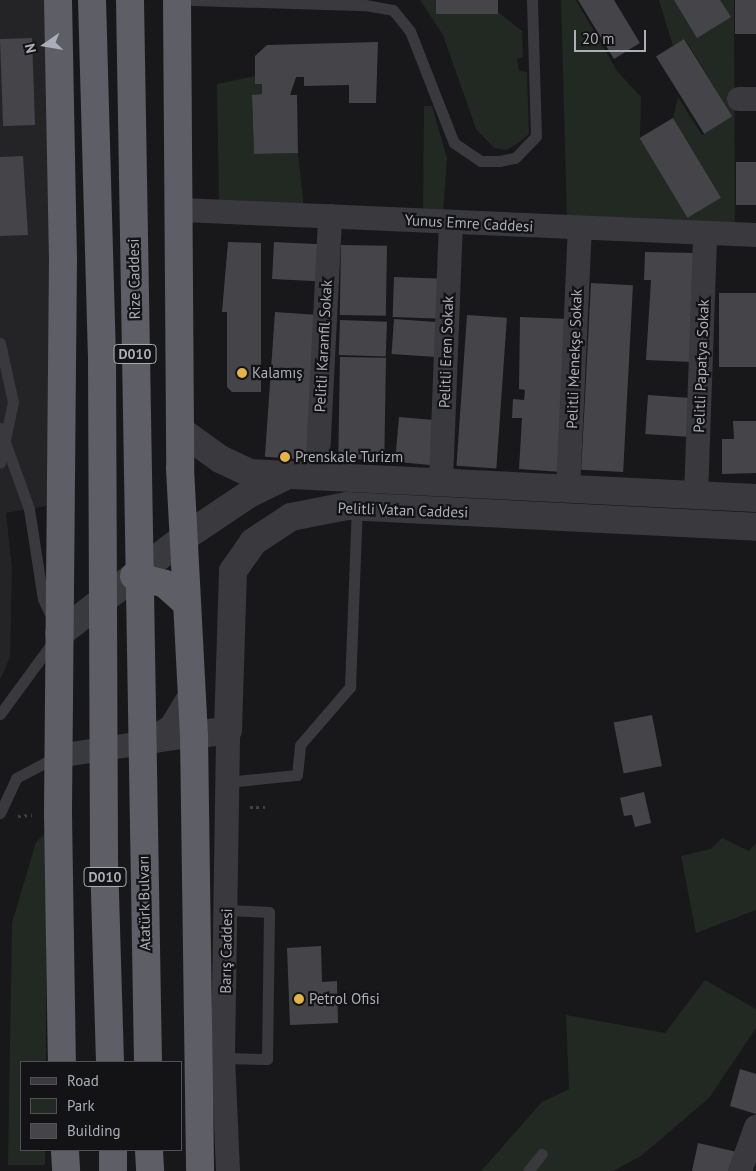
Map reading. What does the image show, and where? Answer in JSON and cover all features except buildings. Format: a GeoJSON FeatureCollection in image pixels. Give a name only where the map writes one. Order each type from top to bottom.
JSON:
{"type":"FeatureCollection","features":[{"type":"Feature","properties":{"kind":"highway"},"geometry":{"type":"LineString","coordinates":[[58,0],[63,258],[58,756],[62,1061]]}},
{"type":"Feature","properties":{"kind":"highway","name":"D010"},"geometry":{"type":"LineString","coordinates":[[92,0],[102,358],[103,691],[110,1061]]}},
{"type":"Feature","properties":{"kind":"highway","name":"Rize Caddesi"},"geometry":{"type":"LineString","coordinates":[[130,0],[141,708]]}},
{"type":"Feature","properties":{"kind":"highway"},"geometry":{"type":"LineString","coordinates":[[177,0],[182,210],[180,430],[182,539],[194,735],[200,1171]]}},
{"type":"Feature","properties":{"kind":"highway"},"geometry":{"type":"LineString","coordinates":[[134,576],[164,584],[185,602]]}},
{"type":"Feature","properties":{"kind":"highway","name":"Atatürk Bulvarı"},"geometry":{"type":"LineString","coordinates":[[141,708],[148,1061]]}},
{"type":"Feature","properties":{"kind":"highway"},"geometry":{"type":"LineString","coordinates":[[65,1151],[66,1171]]}},
{"type":"Feature","properties":{"kind":"highway"},"geometry":{"type":"LineString","coordinates":[[113,1151],[113,1171]]}},
{"type":"Feature","properties":{"kind":"highway"},"geometry":{"type":"LineString","coordinates":[[149,1151],[150,1171]]}},
{"type":"Feature","properties":{"kind":"street","name":"Yunus Emre Caddesi"},"geometry":{"type":"LineString","coordinates":[[182,210],[705,235],[756,235]]}},
{"type":"Feature","properties":{"kind":"street","name":"Pelitli Karanfil Sokak"},"geometry":{"type":"LineString","coordinates":[[317,477],[330,216]]}},
{"type":"Feature","properties":{"kind":"street","name":"Pelitli Eren Sokak"},"geometry":{"type":"LineString","coordinates":[[441,482],[451,222]]}},
{"type":"Feature","properties":{"kind":"street","name":"Pelitli Menekşe Sokak"},"geometry":{"type":"LineString","coordinates":[[568,490],[580,229]]}},
{"type":"Feature","properties":{"kind":"street","name":"Pelitli Papatya Sokak"},"geometry":{"type":"LineString","coordinates":[[696,497],[705,235]]}},
{"type":"Feature","properties":{"kind":"street","name":"Pelitli Vatan Caddesi"},"geometry":{"type":"LineString","coordinates":[[180,430],[242,470],[284,477],[441,482],[696,497],[756,498]]}},
{"type":"Feature","properties":{"kind":"street"},"geometry":{"type":"LineString","coordinates":[[59,634],[182,539],[249,494],[284,477]]}},
{"type":"Feature","properties":{"kind":"street","name":"Pelitli Vatan Caddesi"},"geometry":{"type":"LineString","coordinates":[[228,730],[233,571],[252,542],[283,521],[316,510],[357,506],[756,527]]}},
{"type":"Feature","properties":{"kind":"street"},"geometry":{"type":"LineString","coordinates":[[143,743],[171,727],[192,694]]}},
{"type":"Feature","properties":{"kind":"street"},"geometry":{"type":"LineString","coordinates":[[58,756],[228,730]]}},
{"type":"Feature","properties":{"kind":"street","name":"Barış Caddesi"},"geometry":{"type":"LineString","coordinates":[[228,730],[226,782],[227,910],[223,1058],[228,1171]]}},
{"type":"Feature","properties":{"kind":"street"},"geometry":{"type":"LineString","coordinates":[[740,1171],[756,1127]]}},
{"type":"Feature","properties":{"kind":"lane"},"geometry":{"type":"LineString","coordinates":[[192,0],[365,5],[392,10],[410,31],[454,143],[481,161],[499,161],[515,158],[536,136],[532,0]]}},
{"type":"Feature","properties":{"kind":"lane"},"geometry":{"type":"LineString","coordinates":[[0,343],[13,402],[8,443],[0,463]]}},
{"type":"Feature","properties":{"kind":"lane"},"geometry":{"type":"LineString","coordinates":[[0,428],[8,443],[29,509],[43,599],[59,634],[33,664],[0,714]]}},
{"type":"Feature","properties":{"kind":"lane"},"geometry":{"type":"LineString","coordinates":[[226,782],[297,775],[300,745],[350,687],[357,506]]}},
{"type":"Feature","properties":{"kind":"lane"},"geometry":{"type":"LineString","coordinates":[[0,813],[16,778],[58,756]]}},
{"type":"Feature","properties":{"kind":"lane"},"geometry":{"type":"LineString","coordinates":[[223,1058],[267,1059],[269,912],[227,910]]}},
{"type":"Feature","properties":{"kind":"lane"},"geometry":{"type":"LineString","coordinates":[[528,1171],[542,1154]]}},
{"type":"Feature","properties":{"kind":"shaded area"},"geometry":{"type":"Polygon","coordinates":[[[0,0],[49,0],[52,505],[6,513],[12,568],[10,657],[0,680],[0,0]]]}},
{"type":"Feature","properties":{"kind":"green space"},"geometry":{"type":"Polygon","coordinates":[[[420,0],[436,0],[436,14],[499,13],[522,31],[523,57],[517,59],[519,71],[527,72],[529,134],[517,144],[506,150],[494,148],[476,129],[443,35],[420,0]]]}},
{"type":"Feature","properties":{"kind":"green space"},"geometry":{"type":"Polygon","coordinates":[[[561,0],[576,0],[617,71],[641,97],[640,138],[673,118],[678,97],[702,135],[732,116],[685,39],[673,46],[659,0],[734,0],[735,231],[567,220],[561,0]]]}},
{"type":"Feature","properties":{"kind":"green space"},"geometry":{"type":"Polygon","coordinates":[[[255,76],[255,84],[262,84],[262,94],[252,95],[254,154],[298,153],[304,209],[219,208],[217,84],[255,76]]]}},
{"type":"Feature","properties":{"kind":"green space"},"geometry":{"type":"Polygon","coordinates":[[[424,106],[432,106],[447,158],[443,214],[423,213],[424,106]]]}},
{"type":"Feature","properties":{"kind":"green space"},"geometry":{"type":"Polygon","coordinates":[[[46,833],[46,1061],[20,1061],[20,1151],[45,1151],[45,1165],[8,1165],[12,923],[36,842],[46,833]]]}},
{"type":"Feature","properties":{"kind":"green space"},"geometry":{"type":"Polygon","coordinates":[[[722,838],[749,851],[756,843],[756,910],[696,933],[681,856],[711,849],[722,838]]]}},
{"type":"Feature","properties":{"kind":"green space"},"geometry":{"type":"Polygon","coordinates":[[[705,980],[756,1009],[756,1028],[709,1098],[641,1156],[613,1171],[481,1171],[542,1102],[569,1089],[566,1015],[665,1033],[705,980]]]}},
{"type":"Feature","properties":{"kind":"place","name":"Kalamış"},"geometry":{"type":"Point","coordinates":[242,373]}},
{"type":"Feature","properties":{"kind":"place","name":"Prenskale Turizm"},"geometry":{"type":"Point","coordinates":[285,457]}},
{"type":"Feature","properties":{"kind":"place","name":"Petrol Ofisi"},"geometry":{"type":"Point","coordinates":[299,999]}}]}
